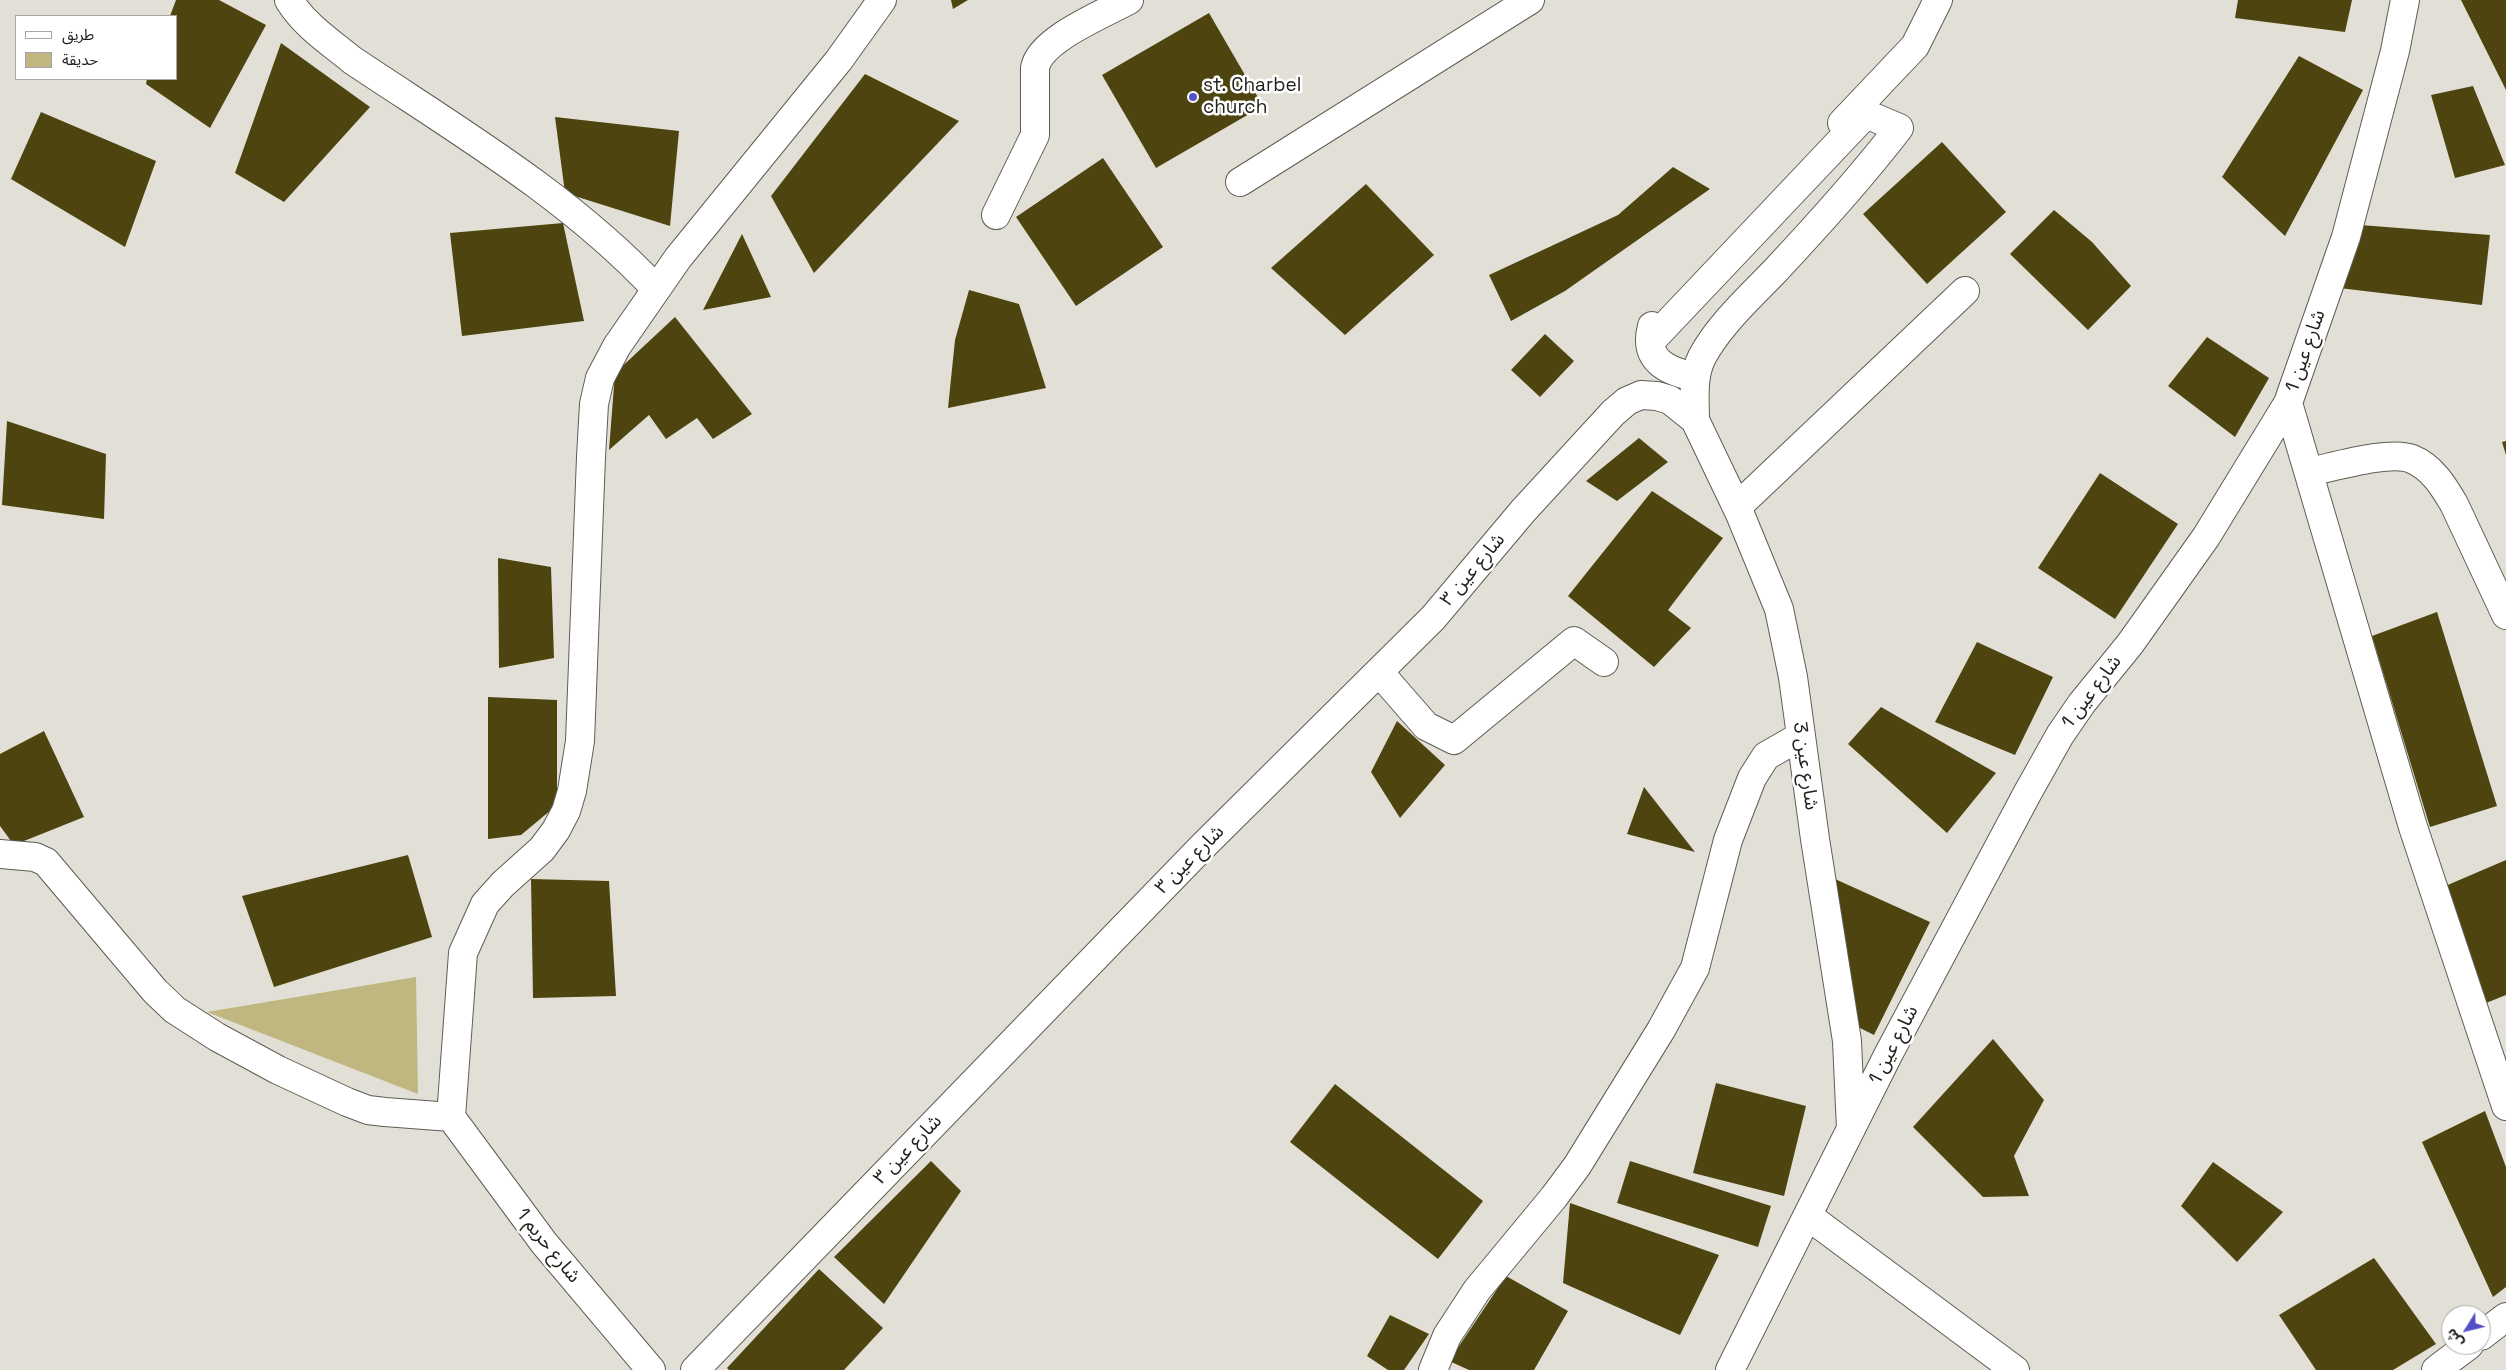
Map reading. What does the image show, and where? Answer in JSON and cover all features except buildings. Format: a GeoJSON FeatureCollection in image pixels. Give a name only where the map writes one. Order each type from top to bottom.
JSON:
{"type":"FeatureCollection","features":[{"type":"Feature","properties":{"kind":"street"},"geometry":{"type":"LineString","coordinates":[[289,0],[296,11],[320,34],[352,60],[568,206],[627,258],[656,289]]}},
{"type":"Feature","properties":{"kind":"street"},"geometry":{"type":"LineString","coordinates":[[0,854],[36,857],[46,862],[155,991],[175,1010],[217,1038],[278,1070],[368,1110],[451,1117],[463,953],[485,904],[503,884],[542,849],[556,830],[566,811],[572,791],[580,741],[585,576],[594,404],[600,378],[607,364],[656,289],[737,184],[839,60],[882,0]]}},
{"type":"Feature","properties":{"kind":"street"},"geometry":{"type":"LineString","coordinates":[[996,215],[1035,134],[1036,68],[1038,57],[1061,36],[1129,0]]}},
{"type":"Feature","properties":{"kind":"street"},"geometry":{"type":"LineString","coordinates":[[1240,182],[1530,0]]}},
{"type":"Feature","properties":{"kind":"street"},"geometry":{"type":"LineString","coordinates":[[1695,377],[1673,372],[1665,367],[1653,354],[1650,342],[1652,326],[1658,317],[1915,46],[1938,0]]}},
{"type":"Feature","properties":{"kind":"street","name":"شارع عين 1"},"geometry":{"type":"LineString","coordinates":[[1730,1370],[1851,1129],[2028,792],[2060,735],[2082,702],[2130,644],[2206,537],[2288,403],[2346,237],[2395,51],[2405,0]]}},
{"type":"Feature","properties":{"kind":"street"},"geometry":{"type":"LineString","coordinates":[[1650,342],[1866,114],[1899,128],[1859,180],[1733,315],[1710,343],[1695,377],[1695,420]]}},
{"type":"Feature","properties":{"kind":"street"},"geometry":{"type":"LineString","coordinates":[[1736,507],[1965,291]]}},
{"type":"Feature","properties":{"kind":"street","name":"شارع عين ٣"},"geometry":{"type":"LineString","coordinates":[[695,1370],[1196,853],[1433,618],[1523,511],[1613,413],[1627,401],[1641,395],[1657,396],[1670,400],[1695,420]]}},
{"type":"Feature","properties":{"kind":"street"},"geometry":{"type":"LineString","coordinates":[[2288,403],[2413,827],[2506,1106]]}},
{"type":"Feature","properties":{"kind":"street","name":"شارع عين 3"},"geometry":{"type":"LineString","coordinates":[[1695,420],[1736,507],[1779,609],[1793,677],[1847,1041],[1851,1129]]}},
{"type":"Feature","properties":{"kind":"street"},"geometry":{"type":"LineString","coordinates":[[2309,472],[2369,459],[2393,457],[2410,458],[2425,466],[2444,487],[2454,504],[2506,615]]}},
{"type":"Feature","properties":{"kind":"street"},"geometry":{"type":"LineString","coordinates":[[1379,672],[1426,726],[1454,740],[1574,641],[1604,662]]}},
{"type":"Feature","properties":{"kind":"street"},"geometry":{"type":"LineString","coordinates":[[1433,1370],[1447,1336],[1477,1290],[1566,1182],[1661,1030],[1695,968],[1728,840],[1752,778],[1766,756],[1801,736]]}},
{"type":"Feature","properties":{"kind":"street","name":"شارع حريم 1"},"geometry":{"type":"LineString","coordinates":[[451,1117],[544,1243],[637,1364]]}},
{"type":"Feature","properties":{"kind":"street"},"geometry":{"type":"LineString","coordinates":[[1808,1216],[2016,1370]]}},
{"type":"Feature","properties":{"kind":"street"},"geometry":{"type":"LineString","coordinates":[[2491,1328],[2506,1316]]}},
{"type":"Feature","properties":{"kind":"street"},"geometry":{"type":"LineString","coordinates":[[2436,1370],[2456,1355]]}},
{"type":"Feature","properties":{"kind":"green space"},"geometry":{"type":"Polygon","coordinates":[[[416,977],[418,1094],[207,1012],[416,977]]]}},
{"type":"Feature","properties":{"kind":"place","name":"st. Charbel church"},"geometry":{"type":"Point","coordinates":[1193,97]}}]}
